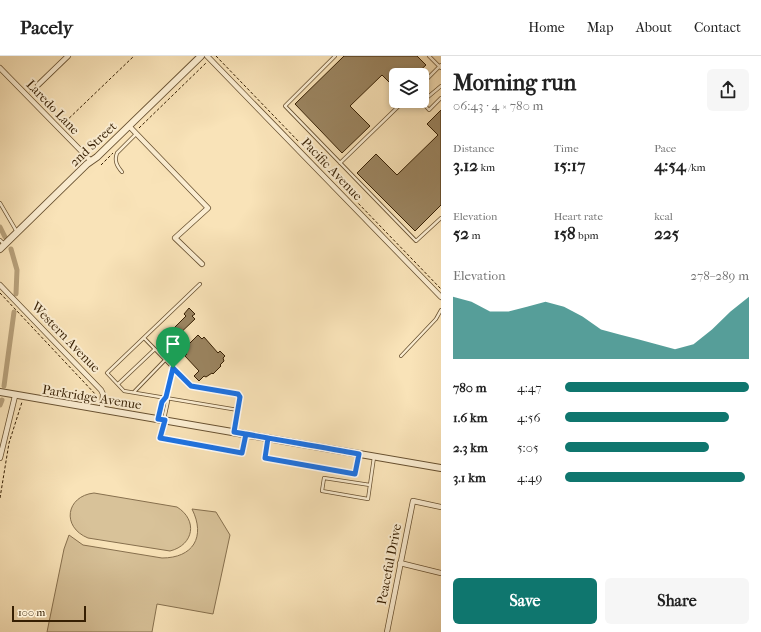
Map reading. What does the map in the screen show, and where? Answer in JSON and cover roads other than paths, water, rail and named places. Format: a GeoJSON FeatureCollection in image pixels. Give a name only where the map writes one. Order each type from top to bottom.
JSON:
{"type":"FeatureCollection","features":[{"type":"Feature","properties":{"kind":"street"},"geometry":{"type":"LineString","coordinates":[[38,85],[68,56]]}},
{"type":"Feature","properties":{"kind":"street","name":"2nd Street"},"geometry":{"type":"LineString","coordinates":[[2,245],[97,157],[201,56]]}},
{"type":"Feature","properties":{"kind":"street","name":"Pacific Avenue"},"geometry":{"type":"LineString","coordinates":[[209,57],[441,297]]}},
{"type":"Feature","properties":{"kind":"street","name":"Laredo Lane"},"geometry":{"type":"LineString","coordinates":[[0,68],[91,161]]}},
{"type":"Feature","properties":{"kind":"street"},"geometry":{"type":"LineString","coordinates":[[129,126],[208,208],[175,238],[202,264]]}},
{"type":"Feature","properties":{"kind":"street","name":"Western Avenue"},"geometry":{"type":"LineString","coordinates":[[0,285],[101,390],[103,394],[102,410]]}},
{"type":"Feature","properties":{"kind":"street","name":"Parkridge Avenue"},"geometry":{"type":"LineString","coordinates":[[0,392],[16,396],[162,419],[441,468]]}},
{"type":"Feature","properties":{"kind":"street"},"geometry":{"type":"LineString","coordinates":[[0,458],[16,396]]}},
{"type":"Feature","properties":{"kind":"street","name":"Peaceful Drive"},"geometry":{"type":"LineString","coordinates":[[387,632],[413,500],[441,507]]}},
{"type":"Feature","properties":{"kind":"street"},"geometry":{"type":"LineString","coordinates":[[400,563],[441,573]]}},
{"type":"Feature","properties":{"kind":"lane"},"geometry":{"type":"LineString","coordinates":[[335,56],[285,106],[416,241],[441,218]]}},
{"type":"Feature","properties":{"kind":"lane"},"geometry":{"type":"LineString","coordinates":[[429,56],[441,66],[429,77]]}},
{"type":"Feature","properties":{"kind":"lane"},"geometry":{"type":"LineString","coordinates":[[429,96],[441,86]]}},
{"type":"Feature","properties":{"kind":"lane"},"geometry":{"type":"LineString","coordinates":[[427,108],[429,110],[441,98]]}},
{"type":"Feature","properties":{"kind":"lane"},"geometry":{"type":"LineString","coordinates":[[340,163],[397,108]]}},
{"type":"Feature","properties":{"kind":"lane"},"geometry":{"type":"LineString","coordinates":[[122,172],[115,158],[136,133]]}},
{"type":"Feature","properties":{"kind":"lane"},"geometry":{"type":"LineString","coordinates":[[0,203],[17,232]]}},
{"type":"Feature","properties":{"kind":"lane"},"geometry":{"type":"LineString","coordinates":[[200,284],[107,373],[124,391],[238,410]]}},
{"type":"Feature","properties":{"kind":"lane"},"geometry":{"type":"LineString","coordinates":[[401,356],[436,319],[441,310]]}},
{"type":"Feature","properties":{"kind":"lane"},"geometry":{"type":"LineString","coordinates":[[144,338],[191,386],[238,394],[240,397],[234,432]]}},
{"type":"Feature","properties":{"kind":"lane"},"geometry":{"type":"LineString","coordinates":[[118,384],[155,349]]}},
{"type":"Feature","properties":{"kind":"lane"},"geometry":{"type":"LineString","coordinates":[[134,392],[166,360]]}},
{"type":"Feature","properties":{"kind":"lane"},"geometry":{"type":"LineString","coordinates":[[173,368],[166,397],[162,402],[160,438],[242,453],[246,434]]}},
{"type":"Feature","properties":{"kind":"lane"},"geometry":{"type":"LineString","coordinates":[[162,419],[168,402],[166,397]]}},
{"type":"Feature","properties":{"kind":"lane"},"geometry":{"type":"LineString","coordinates":[[268,438],[265,458],[355,474],[359,454]]}},
{"type":"Feature","properties":{"kind":"lane"},"geometry":{"type":"LineString","coordinates":[[370,485],[324,478],[322,491],[368,499],[370,485],[374,456]]}},
{"type":"Feature","properties":{"kind":"waterway"},"geometry":{"type":"LineString","coordinates":[[0,227],[5,237]]}},
{"type":"Feature","properties":{"kind":"waterway"},"geometry":{"type":"LineString","coordinates":[[11,249],[17,270],[16,294]]}},
{"type":"Feature","properties":{"kind":"waterway"},"geometry":{"type":"LineString","coordinates":[[4,386],[14,312]]}},
{"type":"Feature","properties":{"kind":"waterway"},"geometry":{"type":"LineString","coordinates":[[0,405],[2,400]]}}]}
